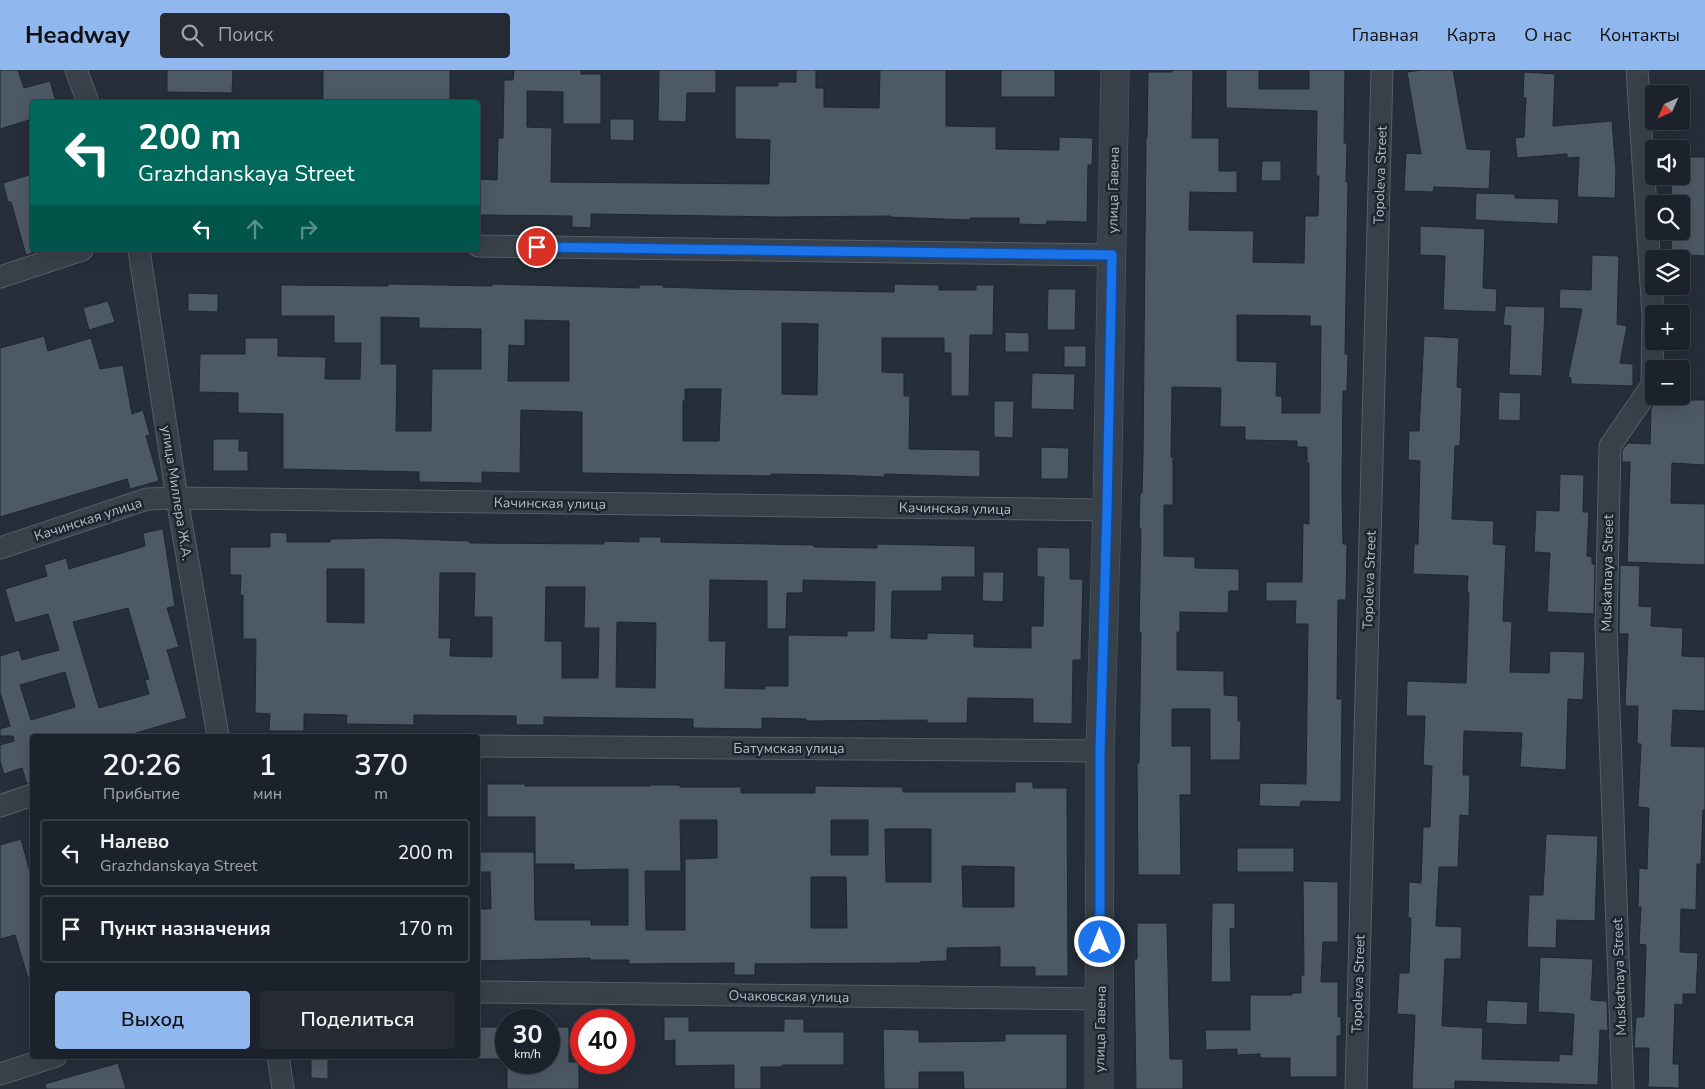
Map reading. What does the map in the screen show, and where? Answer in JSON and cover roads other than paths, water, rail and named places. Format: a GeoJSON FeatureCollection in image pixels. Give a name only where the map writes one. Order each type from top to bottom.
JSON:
{"type":"FeatureCollection","features":[{"type":"Feature","properties":{"kind":"street"},"geometry":{"type":"LineString","coordinates":[[76,70],[87,100]]}},
{"type":"Feature","properties":{"kind":"street","name":"улица Гавена"},"geometry":{"type":"LineString","coordinates":[[1099,1089],[1100,751],[1107,510],[1115,70]]}},
{"type":"Feature","properties":{"kind":"street","name":"Topoleva Street"},"geometry":{"type":"LineString","coordinates":[[1356,1089],[1382,70]]}},
{"type":"Feature","properties":{"kind":"street","name":"Muskatnaya Street"},"geometry":{"type":"LineString","coordinates":[[1623,1089],[1606,627],[1610,446],[1652,385],[1653,315],[1637,70]]}},
{"type":"Feature","properties":{"kind":"street"},"geometry":{"type":"LineString","coordinates":[[480,246],[1112,255]]}},
{"type":"Feature","properties":{"kind":"street"},"geometry":{"type":"LineString","coordinates":[[0,277],[76,252]]}},
{"type":"Feature","properties":{"kind":"street","name":"улица Миллера Ж.А."},"geometry":{"type":"LineString","coordinates":[[139,252],[177,498],[218,734]]}},
{"type":"Feature","properties":{"kind":"street","name":"Качинская улица"},"geometry":{"type":"LineString","coordinates":[[0,548],[147,500],[177,498],[1107,510]]}},
{"type":"Feature","properties":{"kind":"street","name":"Батумская улица"},"geometry":{"type":"LineString","coordinates":[[480,746],[1100,751]]}},
{"type":"Feature","properties":{"kind":"street"},"geometry":{"type":"LineString","coordinates":[[0,806],[30,796]]}},
{"type":"Feature","properties":{"kind":"street","name":"Очаковская улица"},"geometry":{"type":"LineString","coordinates":[[480,992],[1100,999]]}},
{"type":"Feature","properties":{"kind":"street"},"geometry":{"type":"LineString","coordinates":[[0,1074],[47,1059]]}},
{"type":"Feature","properties":{"kind":"street"},"geometry":{"type":"LineString","coordinates":[[278,1059],[283,1089]]}}]}
